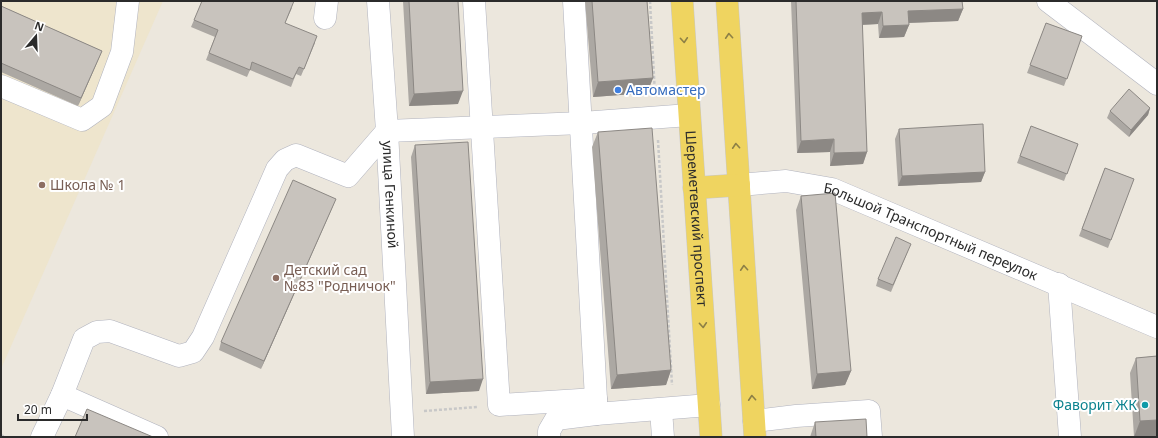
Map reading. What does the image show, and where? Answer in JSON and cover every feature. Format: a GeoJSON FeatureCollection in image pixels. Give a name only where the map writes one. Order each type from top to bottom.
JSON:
{"type":"FeatureCollection","features":[{"type":"Feature","properties":{"kind":"main road","name":"Шереметевский проспект"},"geometry":{"type":"LineString","coordinates":[[682,1],[711,437]]}},
{"type":"Feature","properties":{"kind":"main road"},"geometry":{"type":"LineString","coordinates":[[727,1],[754,429]]}},
{"type":"Feature","properties":{"kind":"main road","name":"Большой Транспортный переулок"},"geometry":{"type":"LineString","coordinates":[[694,188],[739,185]]}},
{"type":"Feature","properties":{"kind":"street"},"geometry":{"type":"LineString","coordinates":[[1,86],[82,120],[102,106],[122,52],[128,1]]}},
{"type":"Feature","properties":{"kind":"street","name":"улица Генкиной"},"geometry":{"type":"LineString","coordinates":[[378,1],[387,131],[403,437]]}},
{"type":"Feature","properties":{"kind":"street"},"geometry":{"type":"LineString","coordinates":[[474,1],[499,405],[661,410],[709,405]]}},
{"type":"Feature","properties":{"kind":"street"},"geometry":{"type":"LineString","coordinates":[[574,1],[582,123],[596,407]]}},
{"type":"Feature","properties":{"kind":"street"},"geometry":{"type":"LineString","coordinates":[[1048,1],[1157,84]]}},
{"type":"Feature","properties":{"kind":"street"},"geometry":{"type":"LineString","coordinates":[[42,437],[62,395],[84,340],[97,332],[110,331],[179,356],[193,352],[203,337],[277,169],[285,160],[296,155],[348,176],[387,131],[582,123],[689,115]]}},
{"type":"Feature","properties":{"kind":"street","name":"Большой Транспортный переулок"},"geometry":{"type":"LineString","coordinates":[[739,185],[786,181],[832,189],[1059,284],[1157,327]]}},
{"type":"Feature","properties":{"kind":"street"},"geometry":{"type":"LineString","coordinates":[[1059,284],[1070,437]]}},
{"type":"Feature","properties":{"kind":"street"},"geometry":{"type":"LineString","coordinates":[[62,395],[156,437]]}},
{"type":"Feature","properties":{"kind":"street"},"geometry":{"type":"LineString","coordinates":[[549,437],[549,431],[556,419],[596,407]]}},
{"type":"Feature","properties":{"kind":"street"},"geometry":{"type":"LineString","coordinates":[[661,410],[662,437]]}},
{"type":"Feature","properties":{"kind":"street"},"geometry":{"type":"LineString","coordinates":[[754,429],[796,416],[870,411],[871,437]]}},
{"type":"Feature","properties":{"kind":"path"},"geometry":{"type":"LineString","coordinates":[[650,1],[673,393],[661,410]]}},
{"type":"Feature","properties":{"kind":"path"},"geometry":{"type":"LineString","coordinates":[[420,411],[499,405]]}},
{"type":"Feature","properties":{"kind":"path"},"geometry":{"type":"LineString","coordinates":[[1,435],[5,437]]}},
{"type":"Feature","properties":{"kind":"shaded area","name":"Школа № 1"},"geometry":{"type":"Polygon","coordinates":[[[1,1],[163,1],[1,369],[1,1]]]}},
{"type":"Feature","properties":{"kind":"building"},"geometry":{"type":"Polygon","coordinates":[[[202,1],[294,1],[285,23],[317,36],[304,69],[299,67],[293,79],[252,62],[250,70],[209,53],[218,30],[194,20],[202,1]]]}},
{"type":"Feature","properties":{"kind":"building"},"geometry":{"type":"Polygon","coordinates":[[[409,1],[458,1],[463,91],[414,94],[409,1]]]}},
{"type":"Feature","properties":{"kind":"building"},"geometry":{"type":"Polygon","coordinates":[[[592,1],[647,1],[653,78],[598,82],[592,1]]]}},
{"type":"Feature","properties":{"kind":"building"},"geometry":{"type":"Polygon","coordinates":[[[796,1],[962,1],[963,9],[908,11],[909,25],[883,26],[882,12],[862,13],[867,152],[834,153],[834,139],[801,141],[796,1]]]}},
{"type":"Feature","properties":{"kind":"building"},"geometry":{"type":"Polygon","coordinates":[[[1,6],[102,51],[81,98],[1,63],[1,6]]]}},
{"type":"Feature","properties":{"kind":"building"},"geometry":{"type":"Polygon","coordinates":[[[1046,23],[1082,36],[1067,79],[1030,65],[1046,23]]]}},
{"type":"Feature","properties":{"kind":"building"},"geometry":{"type":"Polygon","coordinates":[[[1129,89],[1150,108],[1131,130],[1110,111],[1129,89]]]}},
{"type":"Feature","properties":{"kind":"building"},"geometry":{"type":"Polygon","coordinates":[[[983,124],[985,172],[902,176],[899,129],[983,124]]]}},
{"type":"Feature","properties":{"kind":"building"},"geometry":{"type":"Polygon","coordinates":[[[1031,126],[1078,144],[1067,174],[1020,156],[1031,126]]]}},
{"type":"Feature","properties":{"kind":"building"},"geometry":{"type":"Polygon","coordinates":[[[652,128],[671,370],[617,375],[598,132],[652,128]]]}},
{"type":"Feature","properties":{"kind":"building"},"geometry":{"type":"Polygon","coordinates":[[[468,142],[483,379],[430,382],[415,145],[468,142]]]}},
{"type":"Feature","properties":{"kind":"building"},"geometry":{"type":"Polygon","coordinates":[[[1105,168],[1134,179],[1111,240],[1082,229],[1105,168]]]}},
{"type":"Feature","properties":{"kind":"building","name":"Детский сад №83 \"Родничок\""},"geometry":{"type":"Polygon","coordinates":[[[293,180],[336,199],[264,361],[221,342],[293,180]]]}},
{"type":"Feature","properties":{"kind":"building"},"geometry":{"type":"Polygon","coordinates":[[[835,193],[851,371],[817,374],[801,196],[835,193]]]}},
{"type":"Feature","properties":{"kind":"building"},"geometry":{"type":"Polygon","coordinates":[[[896,237],[911,244],[893,285],[878,279],[896,237]]]}},
{"type":"Feature","properties":{"kind":"building"},"geometry":{"type":"Polygon","coordinates":[[[1157,356],[1157,420],[1140,421],[1136,358],[1157,356]]]}},
{"type":"Feature","properties":{"kind":"building"},"geometry":{"type":"Polygon","coordinates":[[[87,409],[153,437],[75,437],[87,409]]]}},
{"type":"Feature","properties":{"kind":"building"},"geometry":{"type":"Polygon","coordinates":[[[866,419],[867,437],[816,437],[815,422],[866,419]]]}},
{"type":"Feature","properties":{"kind":"place","name":"Автомастер"},"geometry":{"type":"Point","coordinates":[618,90]}},
{"type":"Feature","properties":{"kind":"place","name":"Школа № 1"},"geometry":{"type":"Point","coordinates":[42,185]}},
{"type":"Feature","properties":{"kind":"place","name":"Детский сад №83 \"Родничок\""},"geometry":{"type":"Point","coordinates":[276,278]}},
{"type":"Feature","properties":{"kind":"place","name":"Фаворит ЖК"},"geometry":{"type":"Point","coordinates":[1145,405]}}]}
